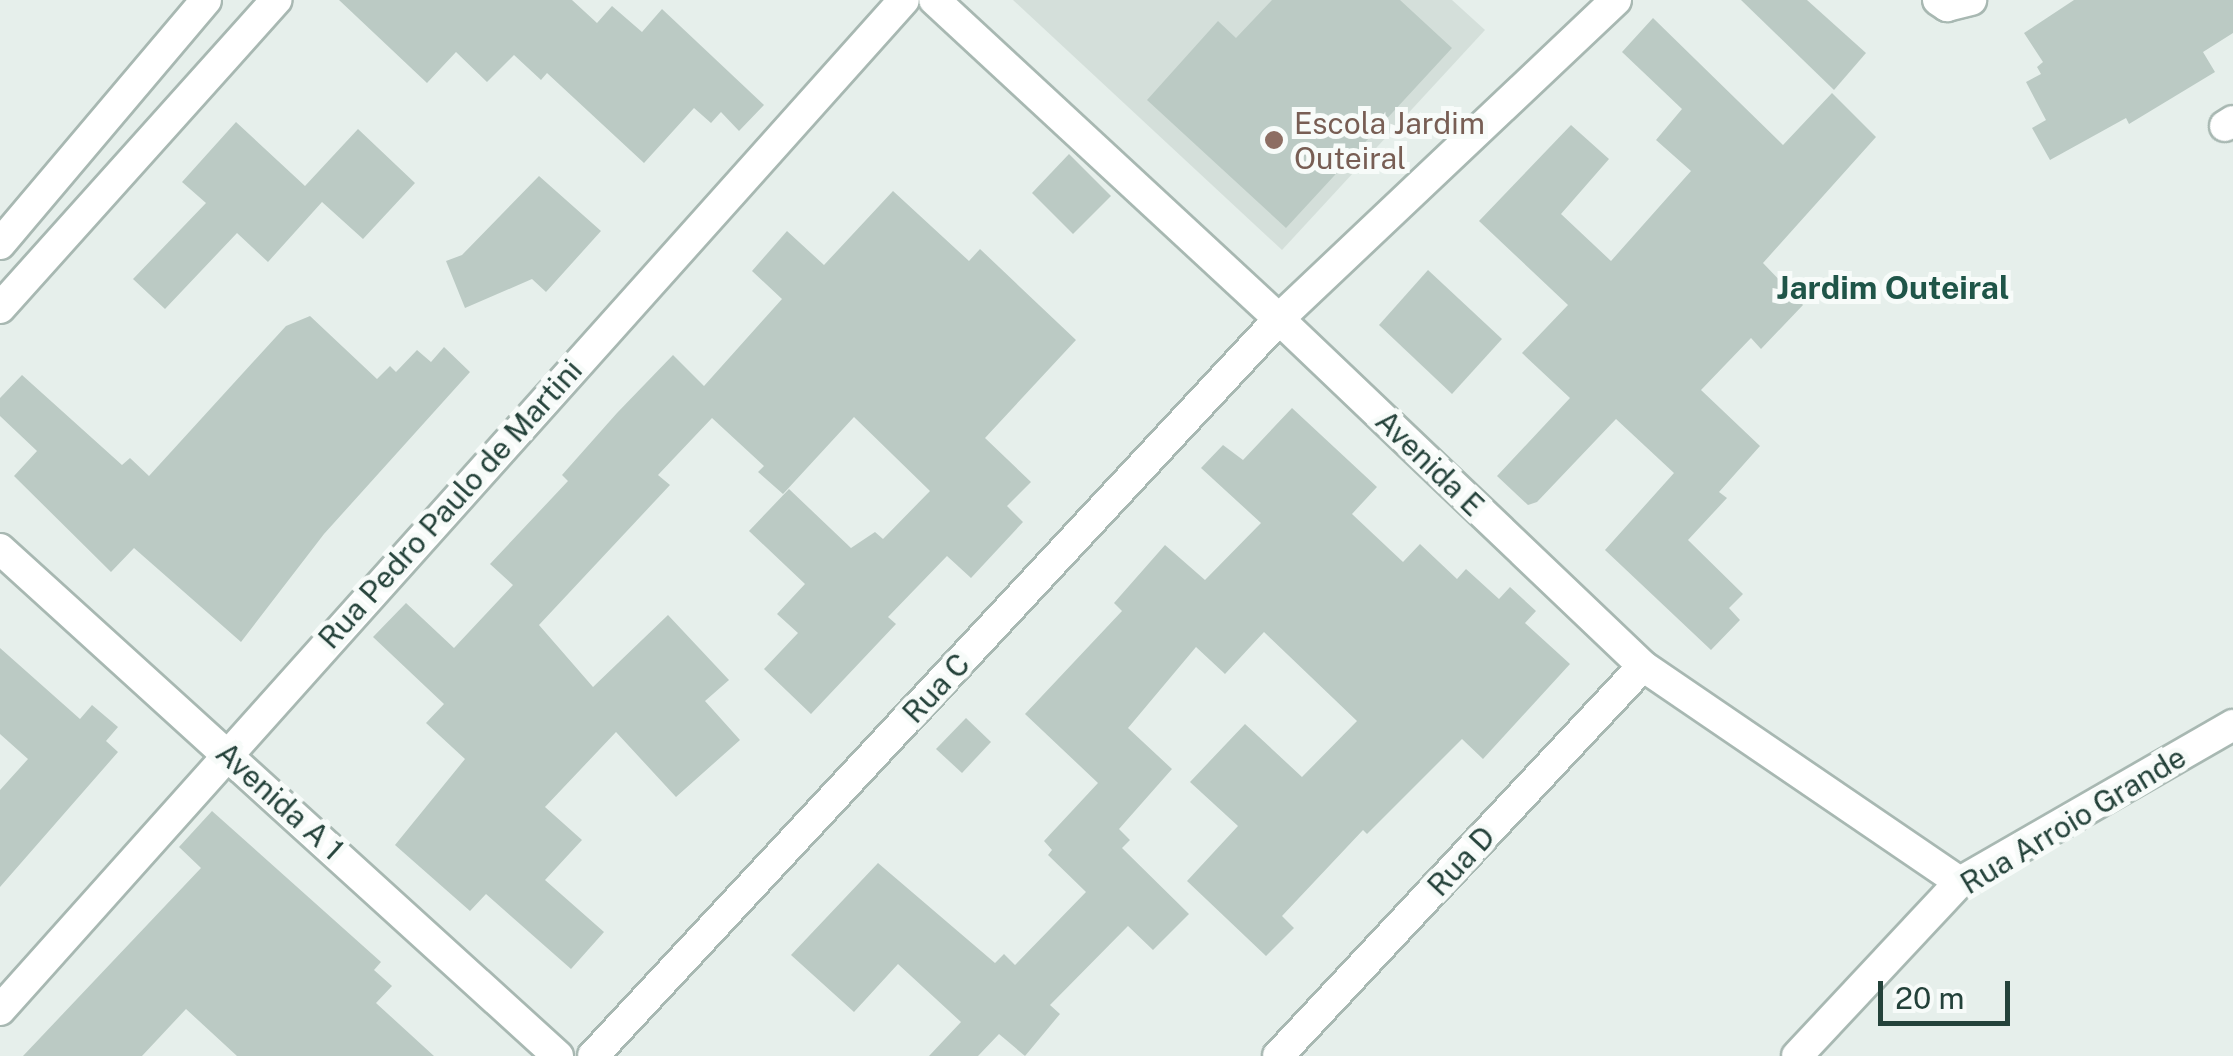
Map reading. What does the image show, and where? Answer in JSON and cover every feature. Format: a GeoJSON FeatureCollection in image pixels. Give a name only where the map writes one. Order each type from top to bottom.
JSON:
{"type":"FeatureCollection","features":[{"type":"Feature","properties":{"kind":"street"},"geometry":{"type":"LineString","coordinates":[[0,244],[206,0]]}},
{"type":"Feature","properties":{"kind":"street"},"geometry":{"type":"LineString","coordinates":[[0,308],[276,0]]}},
{"type":"Feature","properties":{"kind":"street","name":"Rua Pedro Paulo de Martini"},"geometry":{"type":"LineString","coordinates":[[0,1010],[904,0]]}},
{"type":"Feature","properties":{"kind":"street","name":"Avenida E"},"geometry":{"type":"LineString","coordinates":[[934,0],[1279,319],[1643,666],[1960,882]]}},
{"type":"Feature","properties":{"kind":"street","name":"Rua C"},"geometry":{"type":"LineString","coordinates":[[593,1056],[1279,319],[1616,0]]}},
{"type":"Feature","properties":{"kind":"street"},"geometry":{"type":"LineString","coordinates":[[1938,0],[1948,6],[1970,0]]}},
{"type":"Feature","properties":{"kind":"street","name":"Avenida A 1"},"geometry":{"type":"LineString","coordinates":[[0,549],[558,1056]]}},
{"type":"Feature","properties":{"kind":"street","name":"Rua D"},"geometry":{"type":"LineString","coordinates":[[1278,1056],[1643,666]]}},
{"type":"Feature","properties":{"kind":"street","name":"Rua Arroio Grande"},"geometry":{"type":"LineString","coordinates":[[1797,1056],[1960,882],[2233,725]]}},
{"type":"Feature","properties":{"kind":"shaded area","name":"Escola Jardim Outeiral"},"geometry":{"type":"Polygon","coordinates":[[[1013,0],[1452,0],[1485,30],[1282,250],[1013,0]]]}},
{"type":"Feature","properties":{"kind":"building"},"geometry":{"type":"Polygon","coordinates":[[[339,0],[572,0],[597,23],[612,6],[642,32],[662,9],[764,105],[739,131],[721,112],[711,123],[694,108],[644,163],[547,73],[541,80],[514,55],[487,82],[456,52],[427,83],[339,0]]]}},
{"type":"Feature","properties":{"kind":"building","name":"Escola Jardim Outeiral"},"geometry":{"type":"Polygon","coordinates":[[[1272,0],[1400,0],[1452,48],[1286,228],[1147,100],[1218,21],[1236,38],[1272,0]]]}},
{"type":"Feature","properties":{"kind":"building"},"geometry":{"type":"Polygon","coordinates":[[[1741,0],[1807,0],[1866,53],[1834,90],[1741,0]]]}},
{"type":"Feature","properties":{"kind":"building"},"geometry":{"type":"Polygon","coordinates":[[[2074,0],[2233,0],[2233,33],[2203,52],[2215,72],[2129,124],[2126,118],[2050,160],[2032,128],[2046,120],[2026,82],[2041,74],[2037,67],[2043,62],[2024,33],[2074,0]]]}},
{"type":"Feature","properties":{"kind":"building"},"geometry":{"type":"Polygon","coordinates":[[[1653,18],[1783,145],[1832,93],[1876,137],[1763,263],[1803,305],[1761,349],[1751,338],[1701,390],[1760,446],[1719,492],[1727,498],[1688,540],[1743,594],[1729,608],[1740,620],[1711,650],[1605,550],[1674,473],[1616,419],[1537,502],[1528,505],[1497,476],[1570,398],[1522,353],[1568,305],[1479,221],[1571,125],[1609,159],[1561,214],[1611,261],[1691,171],[1656,140],[1682,109],[1622,52],[1653,18]]]}},
{"type":"Feature","properties":{"kind":"building"},"geometry":{"type":"Polygon","coordinates":[[[236,122],[305,186],[358,129],[415,183],[363,239],[322,202],[268,262],[237,233],[165,309],[133,279],[206,203],[182,182],[236,122]]]}},
{"type":"Feature","properties":{"kind":"building"},"geometry":{"type":"Polygon","coordinates":[[[1069,154],[1111,196],[1073,234],[1032,193],[1069,154]]]}},
{"type":"Feature","properties":{"kind":"building"},"geometry":{"type":"Polygon","coordinates":[[[539,176],[601,231],[546,292],[532,279],[465,308],[446,261],[462,255],[539,176]]]}},
{"type":"Feature","properties":{"kind":"building"},"geometry":{"type":"Polygon","coordinates":[[[893,191],[969,261],[980,249],[1076,340],[985,438],[1031,482],[1007,506],[1023,522],[971,578],[947,556],[888,617],[896,624],[811,714],[764,669],[798,633],[777,614],[805,584],[749,531],[789,489],[851,548],[875,532],[883,539],[930,491],[854,417],[783,494],[758,472],[764,466],[712,418],[658,475],[670,485],[539,625],[593,687],[668,615],[729,680],[705,701],[740,740],[676,797],[616,732],[545,807],[582,840],[545,880],[604,932],[571,969],[486,894],[470,911],[395,845],[465,759],[426,723],[444,704],[373,637],[406,603],[454,648],[513,585],[490,564],[568,481],[562,475],[617,413],[673,355],[704,386],[782,299],[752,271],[787,231],[824,265],[893,191]]]}},
{"type":"Feature","properties":{"kind":"building"},"geometry":{"type":"Polygon","coordinates":[[[1428,270],[1502,339],[1452,394],[1379,325],[1428,270]]]}},
{"type":"Feature","properties":{"kind":"building"},"geometry":{"type":"Polygon","coordinates":[[[310,316],[377,379],[390,366],[396,372],[417,350],[431,362],[444,347],[470,372],[324,534],[241,642],[134,548],[111,572],[14,476],[37,451],[0,416],[0,398],[22,375],[122,465],[130,458],[149,476],[286,326],[310,316]]]}},
{"type":"Feature","properties":{"kind":"building"},"geometry":{"type":"Polygon","coordinates":[[[1292,408],[1377,487],[1352,514],[1403,562],[1420,544],[1457,579],[1466,569],[1499,599],[1510,587],[1536,611],[1525,623],[1570,664],[1483,759],[1462,739],[1367,834],[1363,830],[1282,916],[1294,928],[1266,956],[1187,881],[1238,826],[1190,782],[1245,724],[1302,777],[1357,721],[1264,632],[1225,674],[1196,647],[1128,728],[1172,769],[1119,829],[1130,840],[1122,848],[1189,914],[1153,950],[1128,926],[1050,1005],[1060,1014],[1025,1056],[999,1034],[978,1056],[929,1056],[961,1022],[898,964],[854,1012],[791,955],[878,863],[995,963],[1004,954],[1015,965],[1086,892],[1048,855],[1052,850],[1044,841],[1098,783],[1025,714],[1122,611],[1114,603],[1165,545],[1205,580],[1261,523],[1201,468],[1223,445],[1243,460],[1292,408]]]}},
{"type":"Feature","properties":{"kind":"building"},"geometry":{"type":"Polygon","coordinates":[[[0,648],[80,719],[92,705],[118,727],[106,741],[118,752],[0,887],[0,790],[28,759],[0,734],[0,648]]]}},
{"type":"Feature","properties":{"kind":"building"},"geometry":{"type":"Polygon","coordinates":[[[966,718],[991,742],[962,773],[936,749],[966,718]]]}},
{"type":"Feature","properties":{"kind":"building"},"geometry":{"type":"Polygon","coordinates":[[[212,811],[381,962],[374,970],[392,986],[376,1003],[434,1056],[237,1056],[186,1009],[142,1056],[23,1056],[201,868],[179,847],[212,811]]]}},
{"type":"Feature","properties":{"kind":"place","name":"Escola Jardim Outeiral"},"geometry":{"type":"Point","coordinates":[1274,140]}},
{"type":"Feature","properties":{"kind":"district","name":"Jardim Outeiral"},"geometry":{"type":"Point","coordinates":[1893,288]}}]}
